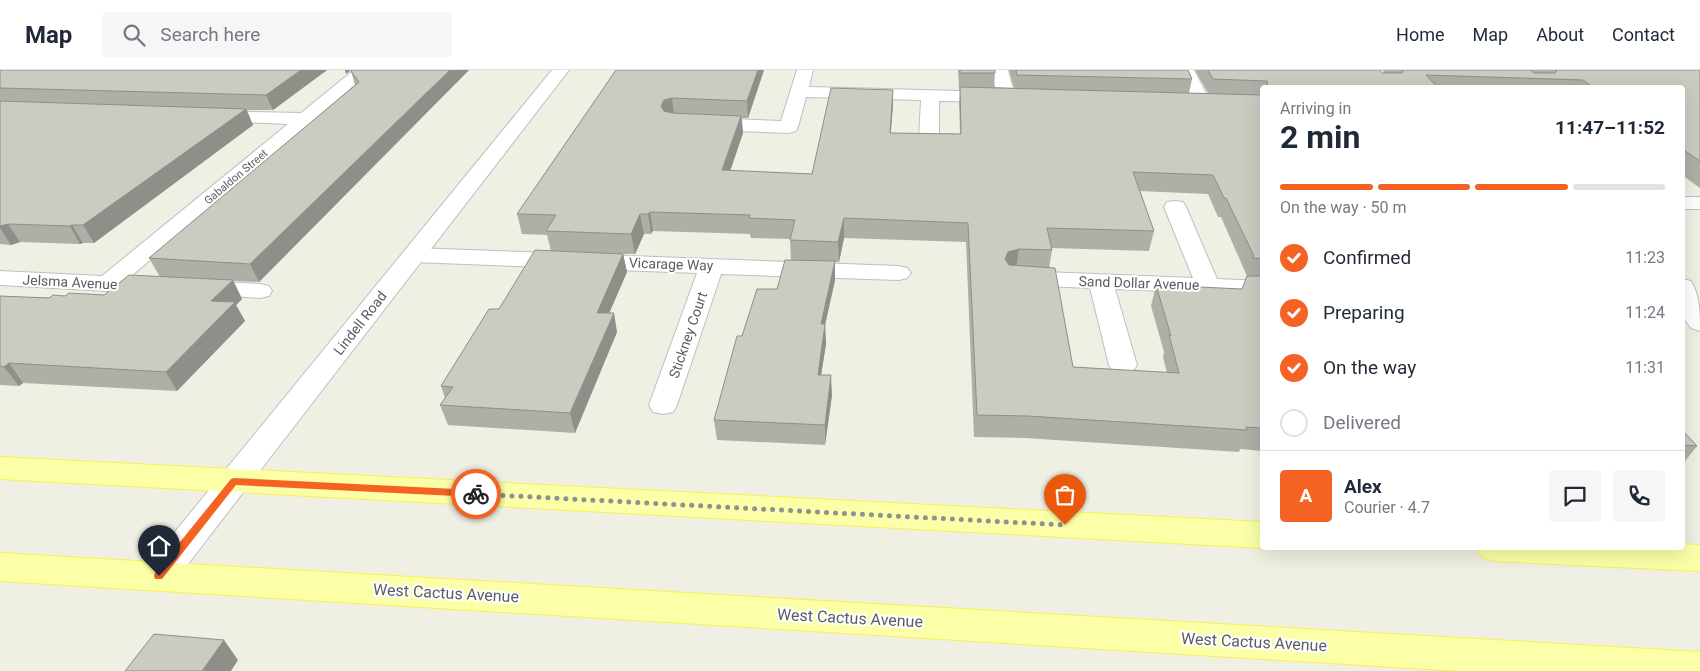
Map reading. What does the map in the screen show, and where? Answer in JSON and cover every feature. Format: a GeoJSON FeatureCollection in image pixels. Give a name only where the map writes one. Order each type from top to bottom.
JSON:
{"type":"FeatureCollection","features":[{"type":"Feature","properties":{"kind":"main road"},"geometry":{"type":"LineString","coordinates":[[0,468],[1260,535]]}},
{"type":"Feature","properties":{"kind":"main road"},"geometry":{"type":"LineString","coordinates":[[1535,550],[1700,558]]}},
{"type":"Feature","properties":{"kind":"main road","name":"West Cactus Avenue"},"geometry":{"type":"LineString","coordinates":[[0,566],[1700,669]]}},
{"type":"Feature","properties":{"kind":"street","name":"Gabaldon Street"},"geometry":{"type":"LineString","coordinates":[[108,284],[364,70]]}},
{"type":"Feature","properties":{"kind":"street","name":"Lindell Road"},"geometry":{"type":"LineString","coordinates":[[159,576],[562,70]]}},
{"type":"Feature","properties":{"kind":"street"},"geometry":{"type":"LineString","coordinates":[[683,123],[789,127],[805,70]]}},
{"type":"Feature","properties":{"kind":"street"},"geometry":{"type":"LineString","coordinates":[[1000,70],[1006,97]]}},
{"type":"Feature","properties":{"kind":"street"},"geometry":{"type":"LineString","coordinates":[[1184,102],[1211,103],[1186,70]]}},
{"type":"Feature","properties":{"kind":"street"},"geometry":{"type":"LineString","coordinates":[[799,92],[1026,98]]}},
{"type":"Feature","properties":{"kind":"street"},"geometry":{"type":"LineString","coordinates":[[928,140],[930,95]]}},
{"type":"Feature","properties":{"kind":"street"},"geometry":{"type":"LineString","coordinates":[[198,116],[306,119]]}},
{"type":"Feature","properties":{"kind":"street"},"geometry":{"type":"LineString","coordinates":[[1685,203],[1700,203]]}},
{"type":"Feature","properties":{"kind":"street"},"geometry":{"type":"LineString","coordinates":[[1175,206],[1208,285]]}},
{"type":"Feature","properties":{"kind":"street","name":"Vicarage Way"},"geometry":{"type":"LineString","coordinates":[[414,255],[899,273]]}},
{"type":"Feature","properties":{"kind":"street","name":"Stickney Court"},"geometry":{"type":"LineString","coordinates":[[663,405],[712,265]]}},
{"type":"Feature","properties":{"kind":"street","name":"Jelsma Avenue"},"geometry":{"type":"LineString","coordinates":[[0,278],[146,286]]}},
{"type":"Feature","properties":{"kind":"street","name":"Sand Dollar Avenue"},"geometry":{"type":"LineString","coordinates":[[1016,278],[1260,288]]}},
{"type":"Feature","properties":{"kind":"street"},"geometry":{"type":"LineString","coordinates":[[1100,281],[1123,365]]}},
{"type":"Feature","properties":{"kind":"street"},"geometry":{"type":"LineString","coordinates":[[174,287],[260,291]]}},
{"type":"Feature","properties":{"kind":"building"},"geometry":{"type":"Polygon","coordinates":[[[0,70],[301,70],[266,95],[0,88],[0,70]]]}},
{"type":"Feature","properties":{"kind":"building"},"geometry":{"type":"Polygon","coordinates":[[[352,70],[450,70],[250,264],[149,258],[359,82],[352,70]]]}},
{"type":"Feature","properties":{"kind":"building"},"geometry":{"type":"Polygon","coordinates":[[[616,70],[758,70],[747,101],[672,98],[664,100],[661,106],[664,111],[672,113],[741,116],[722,170],[812,174],[831,88],[893,90],[890,133],[961,134],[960,87],[1260,95],[1260,259],[1253,258],[1254,256],[1213,175],[1133,172],[1154,231],[1047,228],[1052,250],[1019,249],[1008,252],[1005,259],[1009,265],[1055,268],[1073,367],[1179,373],[1169,335],[1171,336],[1156,285],[1242,289],[1247,276],[1260,276],[1260,428],[1246,427],[1247,430],[1028,416],[977,415],[968,223],[844,218],[838,242],[790,240],[795,220],[749,218],[750,215],[650,212],[648,214],[640,214],[631,234],[546,231],[556,215],[517,214],[616,70]]]}},
{"type":"Feature","properties":{"kind":"building"},"geometry":{"type":"Polygon","coordinates":[[[960,70],[995,70],[995,73],[960,73],[960,70]]]}},
{"type":"Feature","properties":{"kind":"building"},"geometry":{"type":"Polygon","coordinates":[[[1016,70],[1188,70],[1192,79],[1017,75],[1016,70]]]}},
{"type":"Feature","properties":{"kind":"building"},"geometry":{"type":"Polygon","coordinates":[[[1208,70],[1380,70],[1382,73],[1401,73],[1403,72],[1402,70],[1530,70],[1534,73],[1555,73],[1557,71],[1555,70],[1700,70],[1700,161],[1685,151],[1685,85],[1590,85],[1583,80],[1426,75],[1435,85],[1268,85],[1267,81],[1213,79],[1208,70]]]}},
{"type":"Feature","properties":{"kind":"building"},"geometry":{"type":"Polygon","coordinates":[[[0,101],[246,109],[83,225],[8,224],[0,226],[0,101]]]}},
{"type":"Feature","properties":{"kind":"building"},"geometry":{"type":"Polygon","coordinates":[[[535,250],[623,254],[597,313],[614,313],[570,413],[440,405],[453,387],[441,386],[489,309],[499,309],[535,250]]]}},
{"type":"Feature","properties":{"kind":"building"},"geometry":{"type":"Polygon","coordinates":[[[785,260],[835,261],[821,324],[825,324],[818,375],[831,375],[825,425],[714,420],[737,336],[742,336],[757,289],[777,289],[785,260]]]}},
{"type":"Feature","properties":{"kind":"building"},"geometry":{"type":"Polygon","coordinates":[[[129,275],[233,280],[211,301],[235,302],[166,372],[9,363],[4,367],[0,366],[0,296],[49,298],[53,295],[65,296],[69,293],[104,295],[129,275]]]}},
{"type":"Feature","properties":{"kind":"building"},"geometry":{"type":"Polygon","coordinates":[[[1685,433],[1697,446],[1685,445],[1685,433]]]}},
{"type":"Feature","properties":{"kind":"building"},"geometry":{"type":"Polygon","coordinates":[[[154,634],[224,640],[202,671],[125,671],[154,634]]]}},
{"type":"Feature","properties":{"kind":"way so far"},"geometry":{"type":"LineString","coordinates":[[476,494],[1065,525]]}},
{"type":"Feature","properties":{"kind":"route"},"geometry":{"type":"LineString","coordinates":[[159,576],[234,481],[476,494]]}}]}
